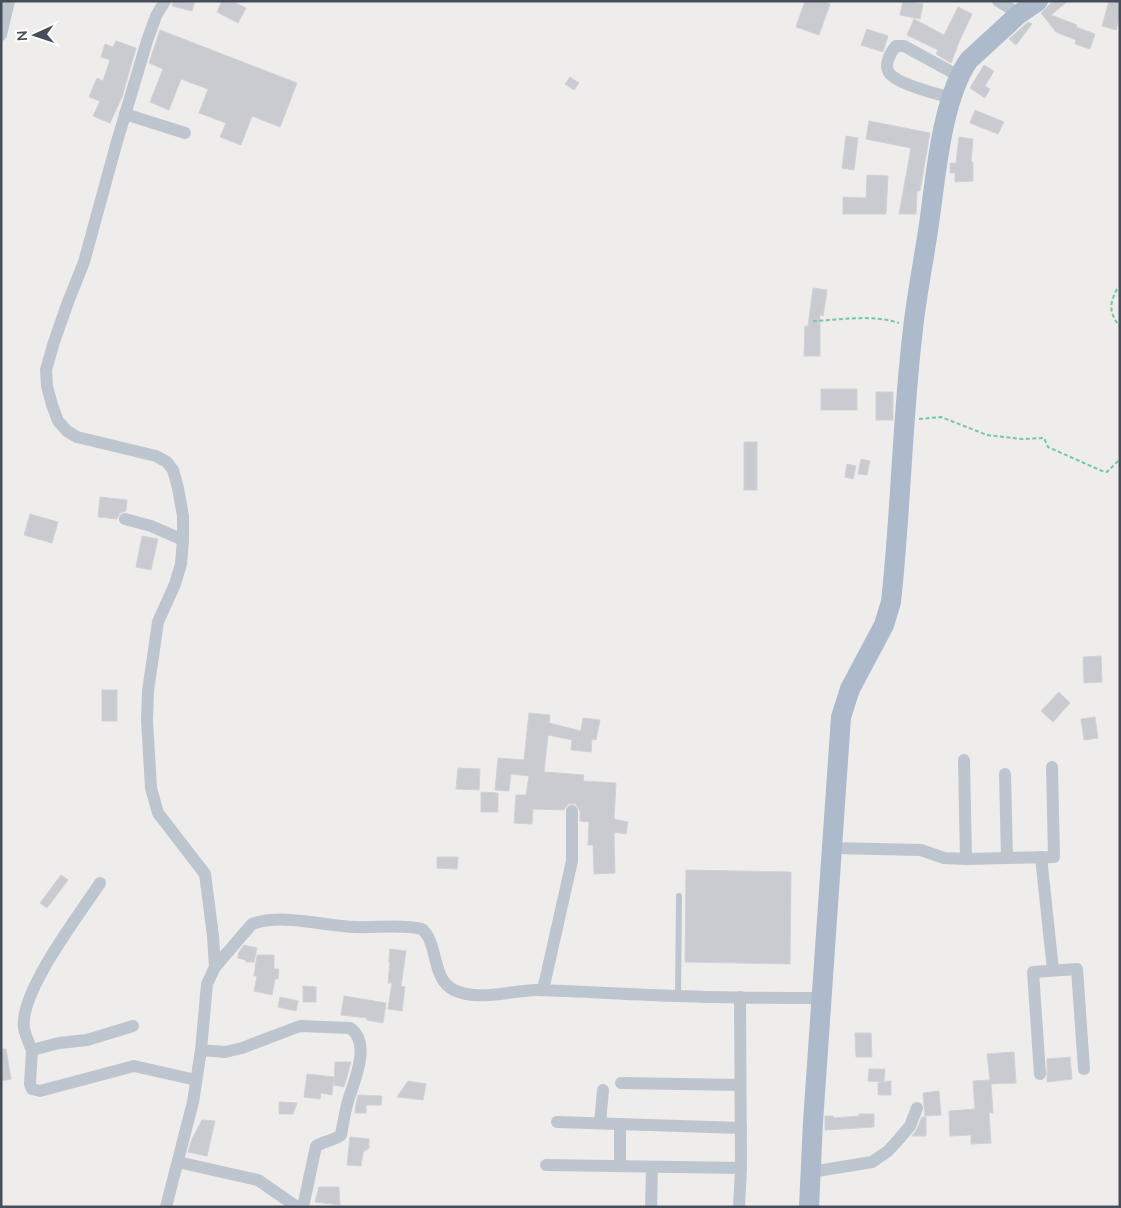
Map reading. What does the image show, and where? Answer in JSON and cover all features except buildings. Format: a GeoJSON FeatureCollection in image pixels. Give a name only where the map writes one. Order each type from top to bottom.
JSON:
{"type":"FeatureCollection","features":[{"type":"Feature","properties":{"kind":"main road"},"geometry":{"type":"LineString","coordinates":[[809,1207],[841,717],[850,689],[884,625],[892,602],[913,327],[939,153],[959,76],[969,60],[1019,14],[1038,1]]}},
{"type":"Feature","properties":{"kind":"street"},"geometry":{"type":"LineString","coordinates":[[1,35],[9,1]]}},
{"type":"Feature","properties":{"kind":"street"},"geometry":{"type":"LineString","coordinates":[[165,1],[156,16],[125,114],[84,262],[68,302],[46,370],[47,386],[52,405],[58,421],[66,431],[77,436],[156,456],[167,462],[173,470],[183,516],[181,564],[175,584],[158,622],[148,691],[148,756],[153,800],[158,813],[205,874],[214,936],[215,967]]}},
{"type":"Feature","properties":{"kind":"street"},"geometry":{"type":"LineString","coordinates":[[998,1],[1019,14]]}},
{"type":"Feature","properties":{"kind":"street"},"geometry":{"type":"LineString","coordinates":[[952,98],[917,88],[892,76],[888,73],[887,65],[890,53],[896,46],[904,46],[959,76]]}},
{"type":"Feature","properties":{"kind":"street"},"geometry":{"type":"LineString","coordinates":[[125,114],[185,133]]}},
{"type":"Feature","properties":{"kind":"street"},"geometry":{"type":"LineString","coordinates":[[125,519],[151,526],[183,540]]}},
{"type":"Feature","properties":{"kind":"street"},"geometry":{"type":"LineString","coordinates":[[964,760],[966,859]]}},
{"type":"Feature","properties":{"kind":"street"},"geometry":{"type":"LineString","coordinates":[[833,848],[922,850],[944,858],[966,859],[1054,857],[1052,766]]}},
{"type":"Feature","properties":{"kind":"street"},"geometry":{"type":"LineString","coordinates":[[1005,774],[1007,858]]}},
{"type":"Feature","properties":{"kind":"street"},"geometry":{"type":"LineString","coordinates":[[543,990],[572,861],[572,811]]}},
{"type":"Feature","properties":{"kind":"street"},"geometry":{"type":"LineString","coordinates":[[1041,857],[1054,970]]}},
{"type":"Feature","properties":{"kind":"street"},"geometry":{"type":"LineString","coordinates":[[100,883],[46,964],[33,991],[25,1014],[24,1027],[32,1050],[30,1084],[32,1089],[36,1091],[134,1066],[196,1080]]}},
{"type":"Feature","properties":{"kind":"street"},"geometry":{"type":"LineString","coordinates":[[166,1207],[193,1102],[201,1050],[207,984],[215,967],[252,924],[258,922],[280,920],[355,927],[422,928],[428,934],[442,978],[447,985],[462,993],[481,995],[543,990],[678,996],[822,998]]}},
{"type":"Feature","properties":{"kind":"street"},"geometry":{"type":"LineString","coordinates":[[1040,1074],[1033,972],[1077,969],[1084,1069]]}},
{"type":"Feature","properties":{"kind":"street"},"geometry":{"type":"LineString","coordinates":[[739,1207],[742,1168],[740,997]]}},
{"type":"Feature","properties":{"kind":"street"},"geometry":{"type":"LineString","coordinates":[[32,1050],[60,1043],[87,1040],[133,1026]]}},
{"type":"Feature","properties":{"kind":"street"},"geometry":{"type":"LineString","coordinates":[[201,1050],[226,1052],[242,1048],[300,1026],[350,1028],[356,1032],[360,1042],[359,1067],[347,1103],[341,1136],[316,1146],[303,1207]]}},
{"type":"Feature","properties":{"kind":"street"},"geometry":{"type":"LineString","coordinates":[[621,1083],[740,1085]]}},
{"type":"Feature","properties":{"kind":"street"},"geometry":{"type":"LineString","coordinates":[[600,1123],[603,1090]]}},
{"type":"Feature","properties":{"kind":"street"},"geometry":{"type":"LineString","coordinates":[[811,1172],[872,1162],[888,1151],[910,1126],[917,1108]]}},
{"type":"Feature","properties":{"kind":"street"},"geometry":{"type":"LineString","coordinates":[[556,1122],[741,1128]]}},
{"type":"Feature","properties":{"kind":"street"},"geometry":{"type":"LineString","coordinates":[[620,1124],[620,1166]]}},
{"type":"Feature","properties":{"kind":"street"},"geometry":{"type":"LineString","coordinates":[[178,1162],[258,1180],[297,1207]]}},
{"type":"Feature","properties":{"kind":"street"},"geometry":{"type":"LineString","coordinates":[[546,1165],[742,1168]]}},
{"type":"Feature","properties":{"kind":"street"},"geometry":{"type":"LineString","coordinates":[[651,1207],[652,1167]]}},
{"type":"Feature","properties":{"kind":"lane"},"geometry":{"type":"LineString","coordinates":[[678,996],[679,896]]}},
{"type":"Feature","properties":{"kind":"path"},"geometry":{"type":"LineString","coordinates":[[1117,289],[1111,301],[1111,313],[1120,327]]}},
{"type":"Feature","properties":{"kind":"path"},"geometry":{"type":"LineString","coordinates":[[813,321],[889,320],[913,327]]}},
{"type":"Feature","properties":{"kind":"path"},"geometry":{"type":"LineString","coordinates":[[904,428],[920,418],[941,417],[987,435],[1022,439],[1044,438],[1048,447],[1102,471],[1107,472],[1120,459]]}}]}
